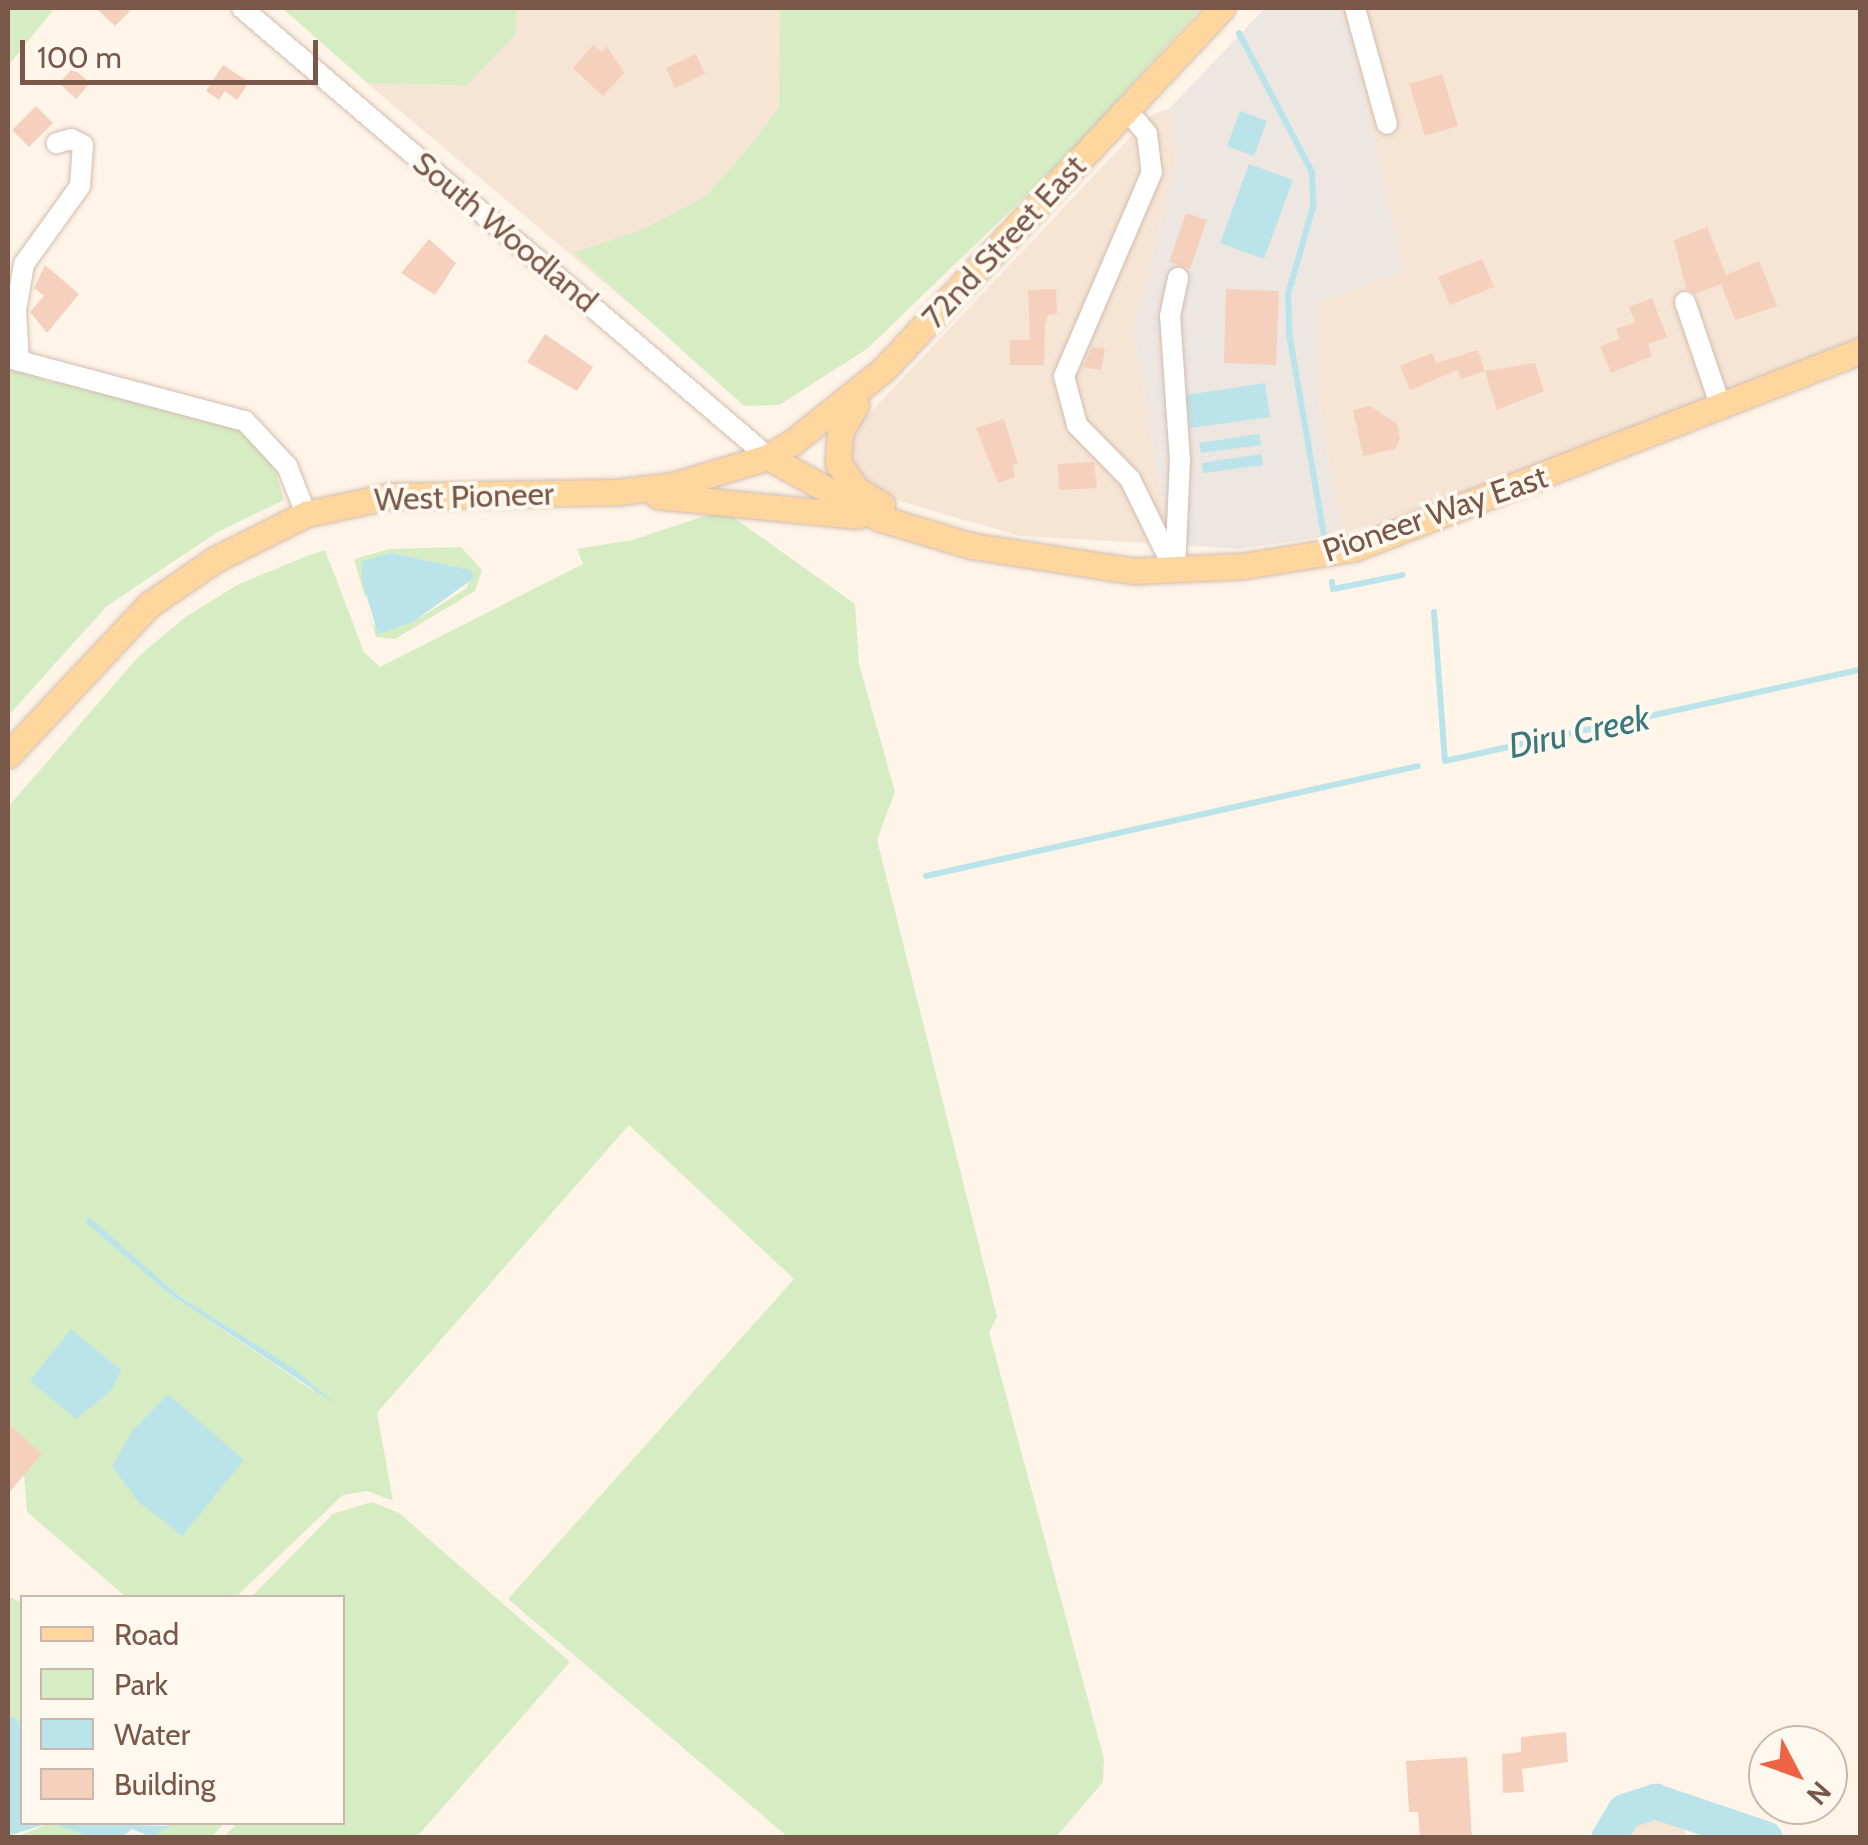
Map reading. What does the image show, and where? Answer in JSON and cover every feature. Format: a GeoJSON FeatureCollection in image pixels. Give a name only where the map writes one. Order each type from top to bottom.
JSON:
{"type":"FeatureCollection","features":[{"type":"Feature","properties":{"kind":"main road","name":"72nd Street East"},"geometry":{"type":"LineString","coordinates":[[768,457],[824,422],[884,370],[1222,8]]}},
{"type":"Feature","properties":{"kind":"main road","name":"Pioneer Way East"},"geometry":{"type":"LineString","coordinates":[[768,457],[811,486],[879,518],[928,534],[1086,565],[1174,571],[1355,548],[1860,351]]}},
{"type":"Feature","properties":{"kind":"main road"},"geometry":{"type":"LineString","coordinates":[[884,370],[840,432],[838,463],[857,490],[928,534]]}},
{"type":"Feature","properties":{"kind":"main road","name":"West Pioneer"},"geometry":{"type":"LineString","coordinates":[[8,755],[150,604],[216,559],[306,514],[390,496],[618,492],[674,484],[768,457]]}},
{"type":"Feature","properties":{"kind":"main road"},"geometry":{"type":"LineString","coordinates":[[618,492],[879,518]]}},
{"type":"Feature","properties":{"kind":"street","name":"South Woodland"},"geometry":{"type":"LineString","coordinates":[[242,8],[768,457]]}},
{"type":"Feature","properties":{"kind":"street"},"geometry":{"type":"LineString","coordinates":[[1355,8],[1387,124]]}},
{"type":"Feature","properties":{"kind":"street"},"geometry":{"type":"LineString","coordinates":[[1128,110],[1147,134],[1152,172],[1064,376],[1077,424],[1130,479],[1174,571]]}},
{"type":"Feature","properties":{"kind":"street"},"geometry":{"type":"LineString","coordinates":[[57,143],[70,139],[82,145],[80,186],[24,264],[13,359],[245,421],[287,466],[306,514]]}},
{"type":"Feature","properties":{"kind":"street"},"geometry":{"type":"LineString","coordinates":[[1174,571],[1180,461],[1170,316],[1178,278]]}},
{"type":"Feature","properties":{"kind":"street"},"geometry":{"type":"LineString","coordinates":[[1685,302],[1720,407]]}},
{"type":"Feature","properties":{"kind":"shaded area"},"geometry":{"type":"Polygon","coordinates":[[[415,8],[810,8],[804,118],[645,317],[367,83],[415,8]]]}},
{"type":"Feature","properties":{"kind":"shaded area"},"geometry":{"type":"Polygon","coordinates":[[[1265,8],[1339,8],[1351,35],[1404,271],[1318,303],[1319,403],[1342,534],[1238,549],[1163,544],[1166,525],[1133,329],[1176,162],[1170,108],[1265,8]]]}},
{"type":"Feature","properties":{"kind":"shaded area"},"geometry":{"type":"Polygon","coordinates":[[[1339,8],[1860,8],[1860,337],[1539,466],[1342,534],[1319,403],[1318,303],[1404,271],[1351,35],[1339,8]]]}},
{"type":"Feature","properties":{"kind":"shaded area"},"geometry":{"type":"Polygon","coordinates":[[[1170,108],[1176,162],[1133,329],[1166,525],[1163,544],[1020,536],[882,496],[852,469],[853,431],[1150,116],[1170,108]]]}},
{"type":"Feature","properties":{"kind":"shaded area"},"geometry":{"type":"Polygon","coordinates":[[[1659,1811],[1681,1818],[1686,1837],[1616,1837],[1636,1812],[1659,1811]]]}},
{"type":"Feature","properties":{"kind":"green space"},"geometry":{"type":"Polygon","coordinates":[[[8,8],[55,8],[8,66],[8,8]]]}},
{"type":"Feature","properties":{"kind":"green space"},"geometry":{"type":"Polygon","coordinates":[[[282,8],[517,8],[515,35],[467,85],[367,83],[282,8]]]}},
{"type":"Feature","properties":{"kind":"green space"},"geometry":{"type":"Polygon","coordinates":[[[780,8],[1201,8],[1068,155],[867,349],[779,405],[744,406],[574,253],[646,228],[706,196],[747,150],[779,107],[780,8]]]}},
{"type":"Feature","properties":{"kind":"green space"},"geometry":{"type":"Polygon","coordinates":[[[8,364],[50,382],[99,386],[238,423],[275,470],[284,500],[216,533],[107,606],[8,716],[8,364]]]}},
{"type":"Feature","properties":{"kind":"green space"},"geometry":{"type":"Polygon","coordinates":[[[723,510],[855,604],[859,664],[895,792],[877,840],[997,1317],[989,1332],[1104,1759],[1103,1782],[1056,1837],[788,1837],[508,1599],[794,1279],[629,1125],[377,1413],[393,1501],[368,1491],[343,1495],[238,1595],[124,1595],[27,1512],[24,1475],[42,1454],[8,1423],[8,807],[138,657],[184,618],[237,585],[325,550],[364,652],[380,667],[583,564],[577,549],[632,540],[723,510]],[[89,1218],[171,1295],[314,1391],[293,1369],[179,1296],[89,1218]]]}},
{"type":"Feature","properties":{"kind":"green space"},"geometry":{"type":"Polygon","coordinates":[[[461,547],[482,570],[475,591],[395,639],[376,637],[373,626],[413,622],[467,588],[471,570],[392,553],[365,597],[367,604],[354,559],[390,549],[461,547]]]}},
{"type":"Feature","properties":{"kind":"green space"},"geometry":{"type":"Polygon","coordinates":[[[372,1502],[399,1513],[570,1662],[417,1837],[224,1837],[235,1825],[345,1825],[345,1595],[253,1595],[333,1514],[372,1502]]]}},
{"type":"Feature","properties":{"kind":"green space"},"geometry":{"type":"Polygon","coordinates":[[[8,1596],[20,1602],[20,1722],[8,1714],[8,1596]]]}},
{"type":"Feature","properties":{"kind":"green space"},"geometry":{"type":"Polygon","coordinates":[[[44,1825],[92,1837],[15,1838],[44,1825]]]}},
{"type":"Feature","properties":{"kind":"green space"},"geometry":{"type":"Polygon","coordinates":[[[168,1825],[222,1825],[212,1837],[151,1838],[168,1825]]]}},
{"type":"Feature","properties":{"kind":"water"},"geometry":{"type":"Polygon","coordinates":[[[1240,111],[1267,121],[1254,156],[1227,146],[1240,111]]]}},
{"type":"Feature","properties":{"kind":"water"},"geometry":{"type":"Polygon","coordinates":[[[1249,164],[1293,180],[1264,259],[1220,243],[1249,164]]]}},
{"type":"Feature","properties":{"kind":"water"},"geometry":{"type":"Polygon","coordinates":[[[1265,383],[1270,417],[1190,428],[1186,395],[1265,383]]]}},
{"type":"Feature","properties":{"kind":"water"},"geometry":{"type":"Polygon","coordinates":[[[1259,434],[1261,445],[1201,453],[1199,443],[1259,434]]]}},
{"type":"Feature","properties":{"kind":"water"},"geometry":{"type":"Polygon","coordinates":[[[1261,454],[1263,465],[1203,473],[1202,463],[1261,454]]]}},
{"type":"Feature","properties":{"kind":"water"},"geometry":{"type":"Polygon","coordinates":[[[392,553],[471,570],[474,578],[413,622],[378,634],[361,577],[363,561],[392,553]]]}},
{"type":"Feature","properties":{"kind":"water"},"geometry":{"type":"Polygon","coordinates":[[[89,1217],[179,1296],[293,1368],[337,1405],[171,1295],[85,1222],[89,1217]]]}},
{"type":"Feature","properties":{"kind":"water"},"geometry":{"type":"Polygon","coordinates":[[[71,1329],[121,1370],[112,1390],[76,1419],[30,1381],[71,1329]]]}},
{"type":"Feature","properties":{"kind":"water"},"geometry":{"type":"Polygon","coordinates":[[[168,1394],[244,1460],[182,1536],[137,1500],[112,1466],[133,1430],[168,1394]]]}},
{"type":"Feature","properties":{"kind":"water"},"geometry":{"type":"Polygon","coordinates":[[[8,1714],[20,1722],[20,1825],[43,1825],[8,1836],[8,1714]]]}},
{"type":"Feature","properties":{"kind":"water"},"geometry":{"type":"Polygon","coordinates":[[[55,1825],[171,1826],[151,1837],[132,1829],[122,1837],[92,1837],[55,1825]]]}},
{"type":"Feature","properties":{"kind":"building"},"geometry":{"type":"Polygon","coordinates":[[[96,8],[133,8],[115,26],[96,8]]]}},
{"type":"Feature","properties":{"kind":"building"},"geometry":{"type":"Polygon","coordinates":[[[593,45],[602,52],[607,46],[624,73],[603,96],[573,68],[593,45]]]}},
{"type":"Feature","properties":{"kind":"building"},"geometry":{"type":"Polygon","coordinates":[[[696,54],[705,74],[675,88],[666,68],[696,54]]]}},
{"type":"Feature","properties":{"kind":"building"},"geometry":{"type":"Polygon","coordinates":[[[223,65],[249,82],[237,100],[225,91],[219,100],[206,91],[223,65]]]}},
{"type":"Feature","properties":{"kind":"building"},"geometry":{"type":"Polygon","coordinates":[[[73,68],[90,83],[76,99],[59,83],[73,68]]]}},
{"type":"Feature","properties":{"kind":"building"},"geometry":{"type":"Polygon","coordinates":[[[1442,74],[1458,126],[1425,136],[1409,84],[1442,74]]]}},
{"type":"Feature","properties":{"kind":"building"},"geometry":{"type":"Polygon","coordinates":[[[36,106],[53,123],[29,147],[12,130],[36,106]]]}},
{"type":"Feature","properties":{"kind":"building"},"geometry":{"type":"Polygon","coordinates":[[[1186,213],[1207,220],[1190,269],[1169,262],[1186,213]]]}},
{"type":"Feature","properties":{"kind":"building"},"geometry":{"type":"Polygon","coordinates":[[[1707,227],[1726,275],[1759,261],[1777,306],[1735,320],[1721,284],[1696,294],[1686,288],[1674,240],[1707,227]]]}},
{"type":"Feature","properties":{"kind":"building"},"geometry":{"type":"Polygon","coordinates":[[[429,239],[456,263],[435,295],[401,273],[429,239]]]}},
{"type":"Feature","properties":{"kind":"building"},"geometry":{"type":"Polygon","coordinates":[[[1482,259],[1494,287],[1450,305],[1438,277],[1482,259]]]}},
{"type":"Feature","properties":{"kind":"building"},"geometry":{"type":"Polygon","coordinates":[[[45,265],[79,294],[47,333],[30,312],[44,296],[34,288],[45,265]]]}},
{"type":"Feature","properties":{"kind":"building"},"geometry":{"type":"Polygon","coordinates":[[[1056,289],[1057,314],[1048,315],[1045,323],[1044,365],[1010,365],[1010,340],[1030,340],[1028,290],[1056,289]]]}},
{"type":"Feature","properties":{"kind":"building"},"geometry":{"type":"Polygon","coordinates":[[[1226,289],[1279,291],[1276,365],[1224,363],[1226,289]]]}},
{"type":"Feature","properties":{"kind":"building"},"geometry":{"type":"Polygon","coordinates":[[[1652,298],[1667,337],[1648,344],[1652,356],[1611,373],[1600,346],[1620,339],[1616,329],[1635,322],[1629,307],[1652,298]]]}},
{"type":"Feature","properties":{"kind":"building"},"geometry":{"type":"Polygon","coordinates":[[[545,334],[593,367],[577,391],[527,362],[545,334]]]}},
{"type":"Feature","properties":{"kind":"building"},"geometry":{"type":"Polygon","coordinates":[[[1092,347],[1105,349],[1101,370],[1083,367],[1092,347]]]}},
{"type":"Feature","properties":{"kind":"building"},"geometry":{"type":"Polygon","coordinates":[[[1478,350],[1485,371],[1461,379],[1458,370],[1410,390],[1400,366],[1432,353],[1436,363],[1478,350]]]}},
{"type":"Feature","properties":{"kind":"building"},"geometry":{"type":"Polygon","coordinates":[[[1535,363],[1544,391],[1497,410],[1485,371],[1535,363]]]}},
{"type":"Feature","properties":{"kind":"building"},"geometry":{"type":"Polygon","coordinates":[[[1370,406],[1397,424],[1400,439],[1395,449],[1363,456],[1353,410],[1370,406]]]}},
{"type":"Feature","properties":{"kind":"building"},"geometry":{"type":"Polygon","coordinates":[[[1004,419],[1018,464],[1012,465],[1015,477],[998,483],[976,428],[1004,419]]]}},
{"type":"Feature","properties":{"kind":"building"},"geometry":{"type":"Polygon","coordinates":[[[1094,462],[1097,488],[1059,490],[1058,464],[1094,462]]]}},
{"type":"Feature","properties":{"kind":"building"},"geometry":{"type":"Polygon","coordinates":[[[8,1423],[42,1454],[8,1494],[8,1423]]]}},
{"type":"Feature","properties":{"kind":"building"},"geometry":{"type":"Polygon","coordinates":[[[1566,1732],[1568,1762],[1522,1769],[1524,1792],[1503,1793],[1502,1754],[1521,1752],[1521,1737],[1566,1732]]]}},
{"type":"Feature","properties":{"kind":"building"},"geometry":{"type":"Polygon","coordinates":[[[1467,1757],[1472,1838],[1420,1838],[1418,1812],[1409,1812],[1406,1761],[1467,1757]]]}},
{"type":"Feature","properties":{"kind":"waterway","name":"Diru Creek"},"geometry":{"type":"LineString","coordinates":[[1239,33],[1312,172],[1313,207],[1288,295],[1289,333],[1324,536]]}},
{"type":"Feature","properties":{"kind":"waterway","name":"Diru Creek"},"geometry":{"type":"LineString","coordinates":[[1332,582],[1333,589],[1403,575]]}},
{"type":"Feature","properties":{"kind":"waterway","name":"Diru Creek"},"geometry":{"type":"LineString","coordinates":[[1434,612],[1445,761],[1860,670]]}},
{"type":"Feature","properties":{"kind":"waterway","name":"Diru Creek"},"geometry":{"type":"LineString","coordinates":[[926,876],[1418,766]]}},
{"type":"Feature","properties":{"kind":"waterway"},"geometry":{"type":"LineString","coordinates":[[1608,1838],[1624,1811],[1655,1801],[1765,1838]]}}]}
